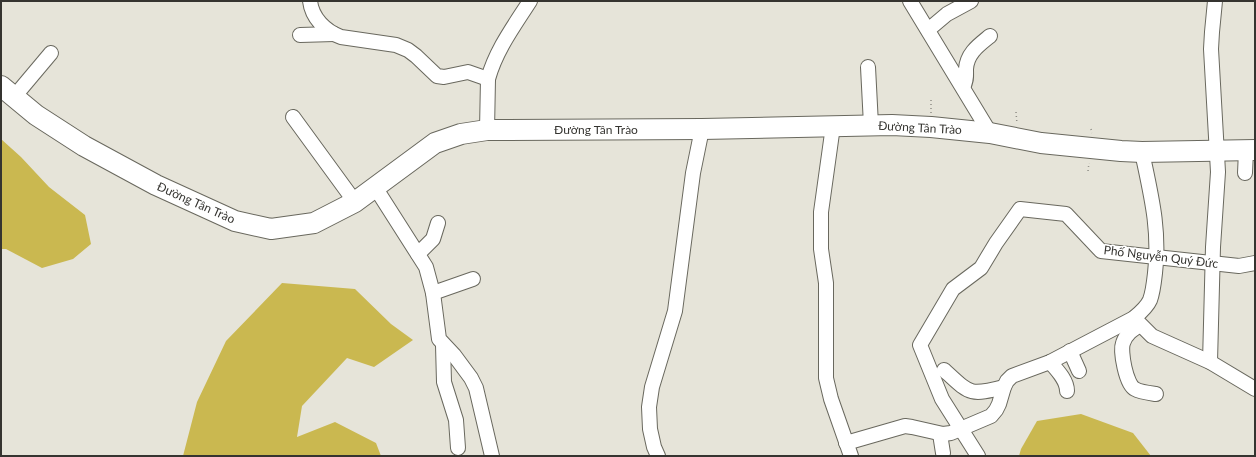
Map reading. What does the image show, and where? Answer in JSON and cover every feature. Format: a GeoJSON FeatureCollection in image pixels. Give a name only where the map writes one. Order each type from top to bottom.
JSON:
{"type":"FeatureCollection","features":[{"type":"Feature","properties":{"kind":"highway","name":"Đường Tân Trào"},"geometry":{"type":"LineString","coordinates":[[8,91],[36,115],[84,146],[156,185],[235,221],[271,229],[314,223],[355,202],[435,143],[461,134],[487,130],[702,129],[871,125],[932,127],[990,133],[1041,142],[1142,152],[1251,150]]}},
{"type":"Feature","properties":{"kind":"street"},"geometry":{"type":"LineString","coordinates":[[310,1],[311,9],[315,17],[334,34],[341,37],[402,48],[416,56],[438,76],[444,77],[468,72],[488,79]]}},
{"type":"Feature","properties":{"kind":"street"},"geometry":{"type":"LineString","coordinates":[[487,130],[488,79],[504,40],[530,1]]}},
{"type":"Feature","properties":{"kind":"street"},"geometry":{"type":"LineString","coordinates":[[910,1],[990,133]]}},
{"type":"Feature","properties":{"kind":"street"},"geometry":{"type":"LineString","coordinates":[[928,30],[947,14],[971,1]]}},
{"type":"Feature","properties":{"kind":"street"},"geometry":{"type":"LineString","coordinates":[[1210,362],[1218,172],[1211,49],[1215,1]]}},
{"type":"Feature","properties":{"kind":"street"},"geometry":{"type":"LineString","coordinates":[[300,35],[334,34]]}},
{"type":"Feature","properties":{"kind":"street"},"geometry":{"type":"LineString","coordinates":[[963,87],[967,78],[966,68],[971,53],[978,45],[990,36]]}},
{"type":"Feature","properties":{"kind":"street"},"geometry":{"type":"LineString","coordinates":[[8,91],[51,53]]}},
{"type":"Feature","properties":{"kind":"street"},"geometry":{"type":"LineString","coordinates":[[868,67],[871,125]]}},
{"type":"Feature","properties":{"kind":"street"},"geometry":{"type":"LineString","coordinates":[[293,117],[355,202]]}},
{"type":"Feature","properties":{"kind":"street"},"geometry":{"type":"LineString","coordinates":[[833,126],[821,212],[821,249],[826,283],[826,378],[830,399],[849,450],[905,426],[912,426],[940,434],[960,429],[991,416],[999,404],[1004,387],[1012,376],[1050,362],[1070,351],[1137,322]]}},
{"type":"Feature","properties":{"kind":"street"},"geometry":{"type":"LineString","coordinates":[[658,456],[654,447],[650,429],[649,407],[652,387],[675,311],[693,173],[702,129]]}},
{"type":"Feature","properties":{"kind":"street"},"geometry":{"type":"LineString","coordinates":[[1245,173],[1251,150]]}},
{"type":"Feature","properties":{"kind":"street"},"geometry":{"type":"LineString","coordinates":[[1142,152],[1156,224],[1154,285],[1150,300],[1122,345],[1123,360],[1130,385],[1134,389],[1156,394]]}},
{"type":"Feature","properties":{"kind":"street"},"geometry":{"type":"LineString","coordinates":[[374,187],[426,267],[434,293],[439,339],[454,355],[471,378],[476,388],[492,456]]}},
{"type":"Feature","properties":{"kind":"street","name":"Phố Nguyễn Quý Đức"},"geometry":{"type":"LineString","coordinates":[[978,456],[942,399],[920,344],[953,289],[981,268],[996,242],[1020,208],[1066,214],[1101,252],[1240,266],[1255,263]]}},
{"type":"Feature","properties":{"kind":"street"},"geometry":{"type":"LineString","coordinates":[[418,254],[434,239],[438,223]]}},
{"type":"Feature","properties":{"kind":"street"},"geometry":{"type":"LineString","coordinates":[[434,293],[474,279]]}},
{"type":"Feature","properties":{"kind":"street"},"geometry":{"type":"LineString","coordinates":[[1137,322],[1152,336],[1210,362],[1255,389]]}},
{"type":"Feature","properties":{"kind":"street"},"geometry":{"type":"LineString","coordinates":[[444,344],[444,382],[456,420],[458,448]]}},
{"type":"Feature","properties":{"kind":"street"},"geometry":{"type":"LineString","coordinates":[[1070,351],[1078,371]]}},
{"type":"Feature","properties":{"kind":"street"},"geometry":{"type":"LineString","coordinates":[[1050,362],[1063,378],[1067,386],[1067,391]]}},
{"type":"Feature","properties":{"kind":"street"},"geometry":{"type":"LineString","coordinates":[[944,370],[955,381],[970,392],[979,392],[1004,387]]}},
{"type":"Feature","properties":{"kind":"street"},"geometry":{"type":"LineString","coordinates":[[940,434],[944,452]]}},
{"type":"Feature","properties":{"kind":"shaded area"},"geometry":{"type":"Polygon","coordinates":[[[1,139],[21,157],[49,187],[85,215],[91,244],[73,259],[42,268],[6,249],[1,249],[1,139]]]}},
{"type":"Feature","properties":{"kind":"shaded area"},"geometry":{"type":"Polygon","coordinates":[[[282,283],[355,289],[391,324],[413,340],[374,367],[347,358],[302,406],[297,437],[335,422],[376,443],[381,456],[183,456],[197,402],[226,341],[282,283]]]}},
{"type":"Feature","properties":{"kind":"shaded area"},"geometry":{"type":"Polygon","coordinates":[[[1081,414],[1133,433],[1151,456],[1019,456],[1021,449],[1037,421],[1081,414]]]}}]}
